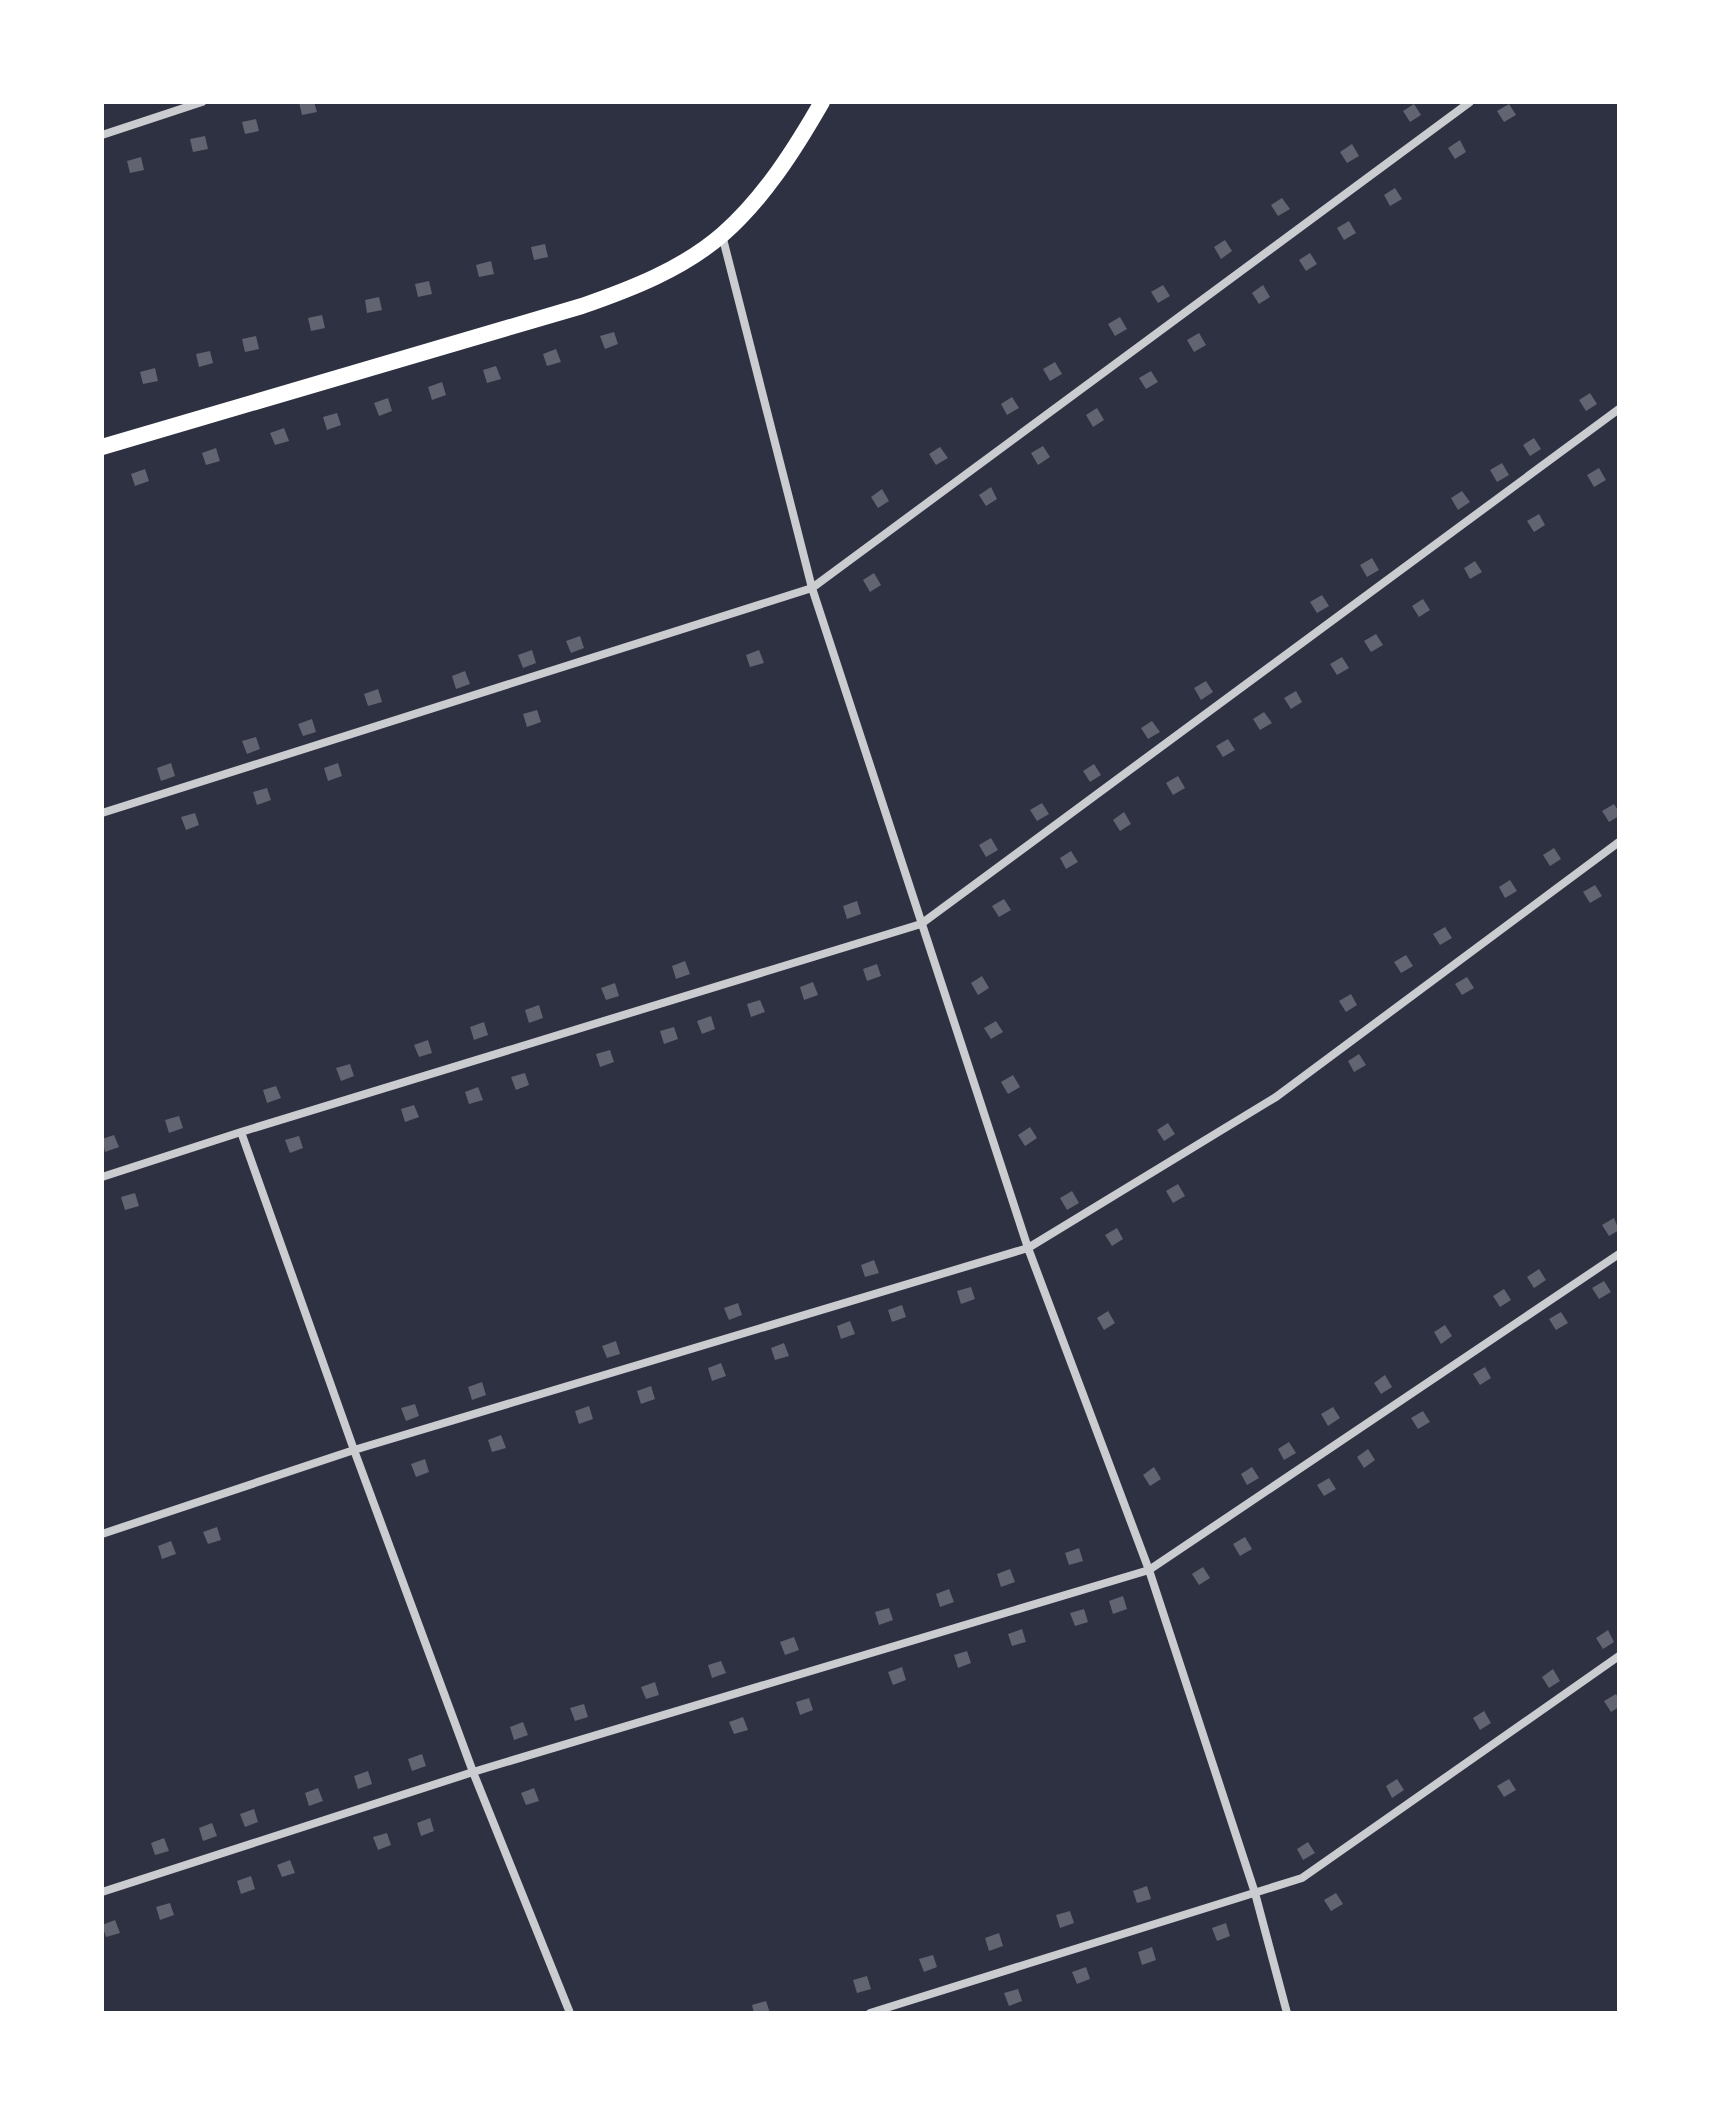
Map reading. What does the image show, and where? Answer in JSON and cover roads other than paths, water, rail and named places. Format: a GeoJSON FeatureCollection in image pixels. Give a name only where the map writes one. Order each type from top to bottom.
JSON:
{"type":"FeatureCollection","features":[{"type":"Feature","properties":{"kind":"main road"},"geometry":{"type":"LineString","coordinates":[[102,446],[595,302],[658,276],[722,235],[751,206],[800,140],[822,102]]}},
{"type":"Feature","properties":{"kind":"street"},"geometry":{"type":"LineString","coordinates":[[102,135],[202,102]]}},
{"type":"Feature","properties":{"kind":"street"},"geometry":{"type":"LineString","coordinates":[[102,813],[812,588],[1470,102]]}},
{"type":"Feature","properties":{"kind":"street"},"geometry":{"type":"LineString","coordinates":[[722,235],[812,588],[1028,1248],[1149,1570],[1255,1893],[1287,2013]]}},
{"type":"Feature","properties":{"kind":"street"},"geometry":{"type":"LineString","coordinates":[[102,1177],[921,924],[1619,409]]}},
{"type":"Feature","properties":{"kind":"street"},"geometry":{"type":"LineString","coordinates":[[102,1534],[354,1450],[1028,1248],[1276,1097],[1619,842]]}},
{"type":"Feature","properties":{"kind":"street"},"geometry":{"type":"LineString","coordinates":[[241,1132],[473,1772],[570,2013]]}},
{"type":"Feature","properties":{"kind":"street"},"geometry":{"type":"LineString","coordinates":[[102,1892],[473,1772],[1149,1570],[1619,1254]]}},
{"type":"Feature","properties":{"kind":"street"},"geometry":{"type":"LineString","coordinates":[[870,2013],[1302,1878],[1619,1656]]}}]}
